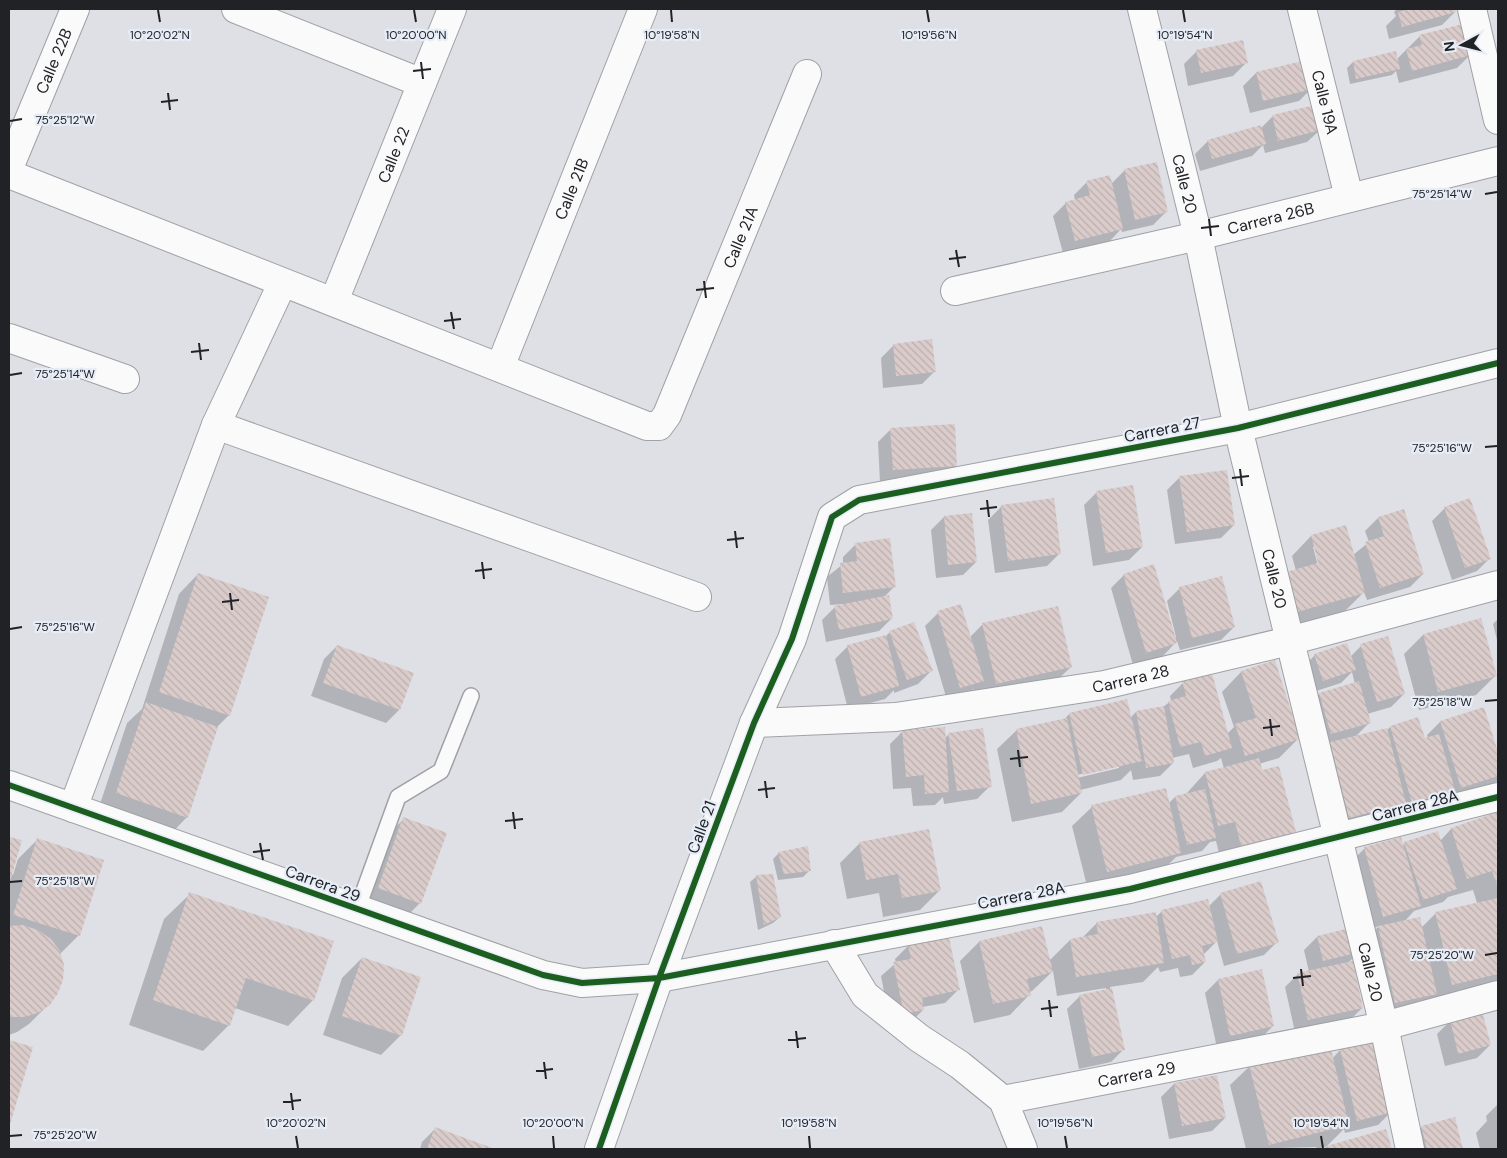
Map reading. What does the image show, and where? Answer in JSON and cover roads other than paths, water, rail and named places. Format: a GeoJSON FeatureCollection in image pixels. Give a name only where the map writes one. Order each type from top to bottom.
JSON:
{"type":"FeatureCollection","features":[{"type":"Feature","properties":{"kind":"street","name":"Calle 22B"},"geometry":{"type":"LineString","coordinates":[[9,168],[75,9]]}},
{"type":"Feature","properties":{"kind":"street"},"geometry":{"type":"LineString","coordinates":[[236,9],[265,14],[422,83]]}},
{"type":"Feature","properties":{"kind":"street","name":"Calle 22"},"geometry":{"type":"LineString","coordinates":[[334,301],[452,9]]}},
{"type":"Feature","properties":{"kind":"street","name":"Calle 21B"},"geometry":{"type":"LineString","coordinates":[[500,367],[643,9]]}},
{"type":"Feature","properties":{"kind":"street","name":"Calle 20"},"geometry":{"type":"LineString","coordinates":[[1142,9],[1198,236],[1238,428],[1336,839],[1384,1026],[1410,1149]]}},
{"type":"Feature","properties":{"kind":"street","name":"Calle 19A"},"geometry":{"type":"LineString","coordinates":[[1302,9],[1349,197]]}},
{"type":"Feature","properties":{"kind":"street"},"geometry":{"type":"LineString","coordinates":[[1472,9],[1498,120]]}},
{"type":"Feature","properties":{"kind":"street","name":"Calle 21A"},"geometry":{"type":"LineString","coordinates":[[500,367],[647,426],[660,426],[667,415],[807,74]]}},
{"type":"Feature","properties":{"kind":"street","name":"Carrera 26B"},"geometry":{"type":"LineString","coordinates":[[955,291],[1198,236],[1498,161]]}},
{"type":"Feature","properties":{"kind":"street"},"geometry":{"type":"LineString","coordinates":[[9,174],[282,284],[334,301],[500,367]]}},
{"type":"Feature","properties":{"kind":"street"},"geometry":{"type":"LineString","coordinates":[[73,808],[216,425],[282,284]]}},
{"type":"Feature","properties":{"kind":"street"},"geometry":{"type":"LineString","coordinates":[[9,338],[125,379]]}},
{"type":"Feature","properties":{"kind":"street","name":"Carrera 27"},"geometry":{"type":"LineString","coordinates":[[832,517],[859,500],[1238,428],[1498,363]]}},
{"type":"Feature","properties":{"kind":"street"},"geometry":{"type":"LineString","coordinates":[[216,425],[696,597]]}},
{"type":"Feature","properties":{"kind":"street","name":"Calle 21"},"geometry":{"type":"LineString","coordinates":[[599,1149],[659,978],[754,724],[792,639],[832,517]]}},
{"type":"Feature","properties":{"kind":"street","name":"Carrera 28"},"geometry":{"type":"LineString","coordinates":[[754,724],[896,717],[1104,685],[1289,641],[1498,585]]}},
{"type":"Feature","properties":{"kind":"street","name":"Carrera 29"},"geometry":{"type":"LineString","coordinates":[[9,785],[543,976]]}},
{"type":"Feature","properties":{"kind":"street","name":"Carrera 28A"},"geometry":{"type":"LineString","coordinates":[[543,976],[582,983],[659,978],[1130,889],[1498,797]]}},
{"type":"Feature","properties":{"kind":"street"},"geometry":{"type":"LineString","coordinates":[[834,944],[865,995],[919,1038],[960,1065],[1003,1100],[1023,1149]]}},
{"type":"Feature","properties":{"kind":"street","name":"Carrera 29"},"geometry":{"type":"LineString","coordinates":[[1003,1100],[1384,1026],[1498,995]]}},
{"type":"Feature","properties":{"kind":"lane"},"geometry":{"type":"LineString","coordinates":[[357,910],[398,797],[441,772],[471,696]]}}]}
